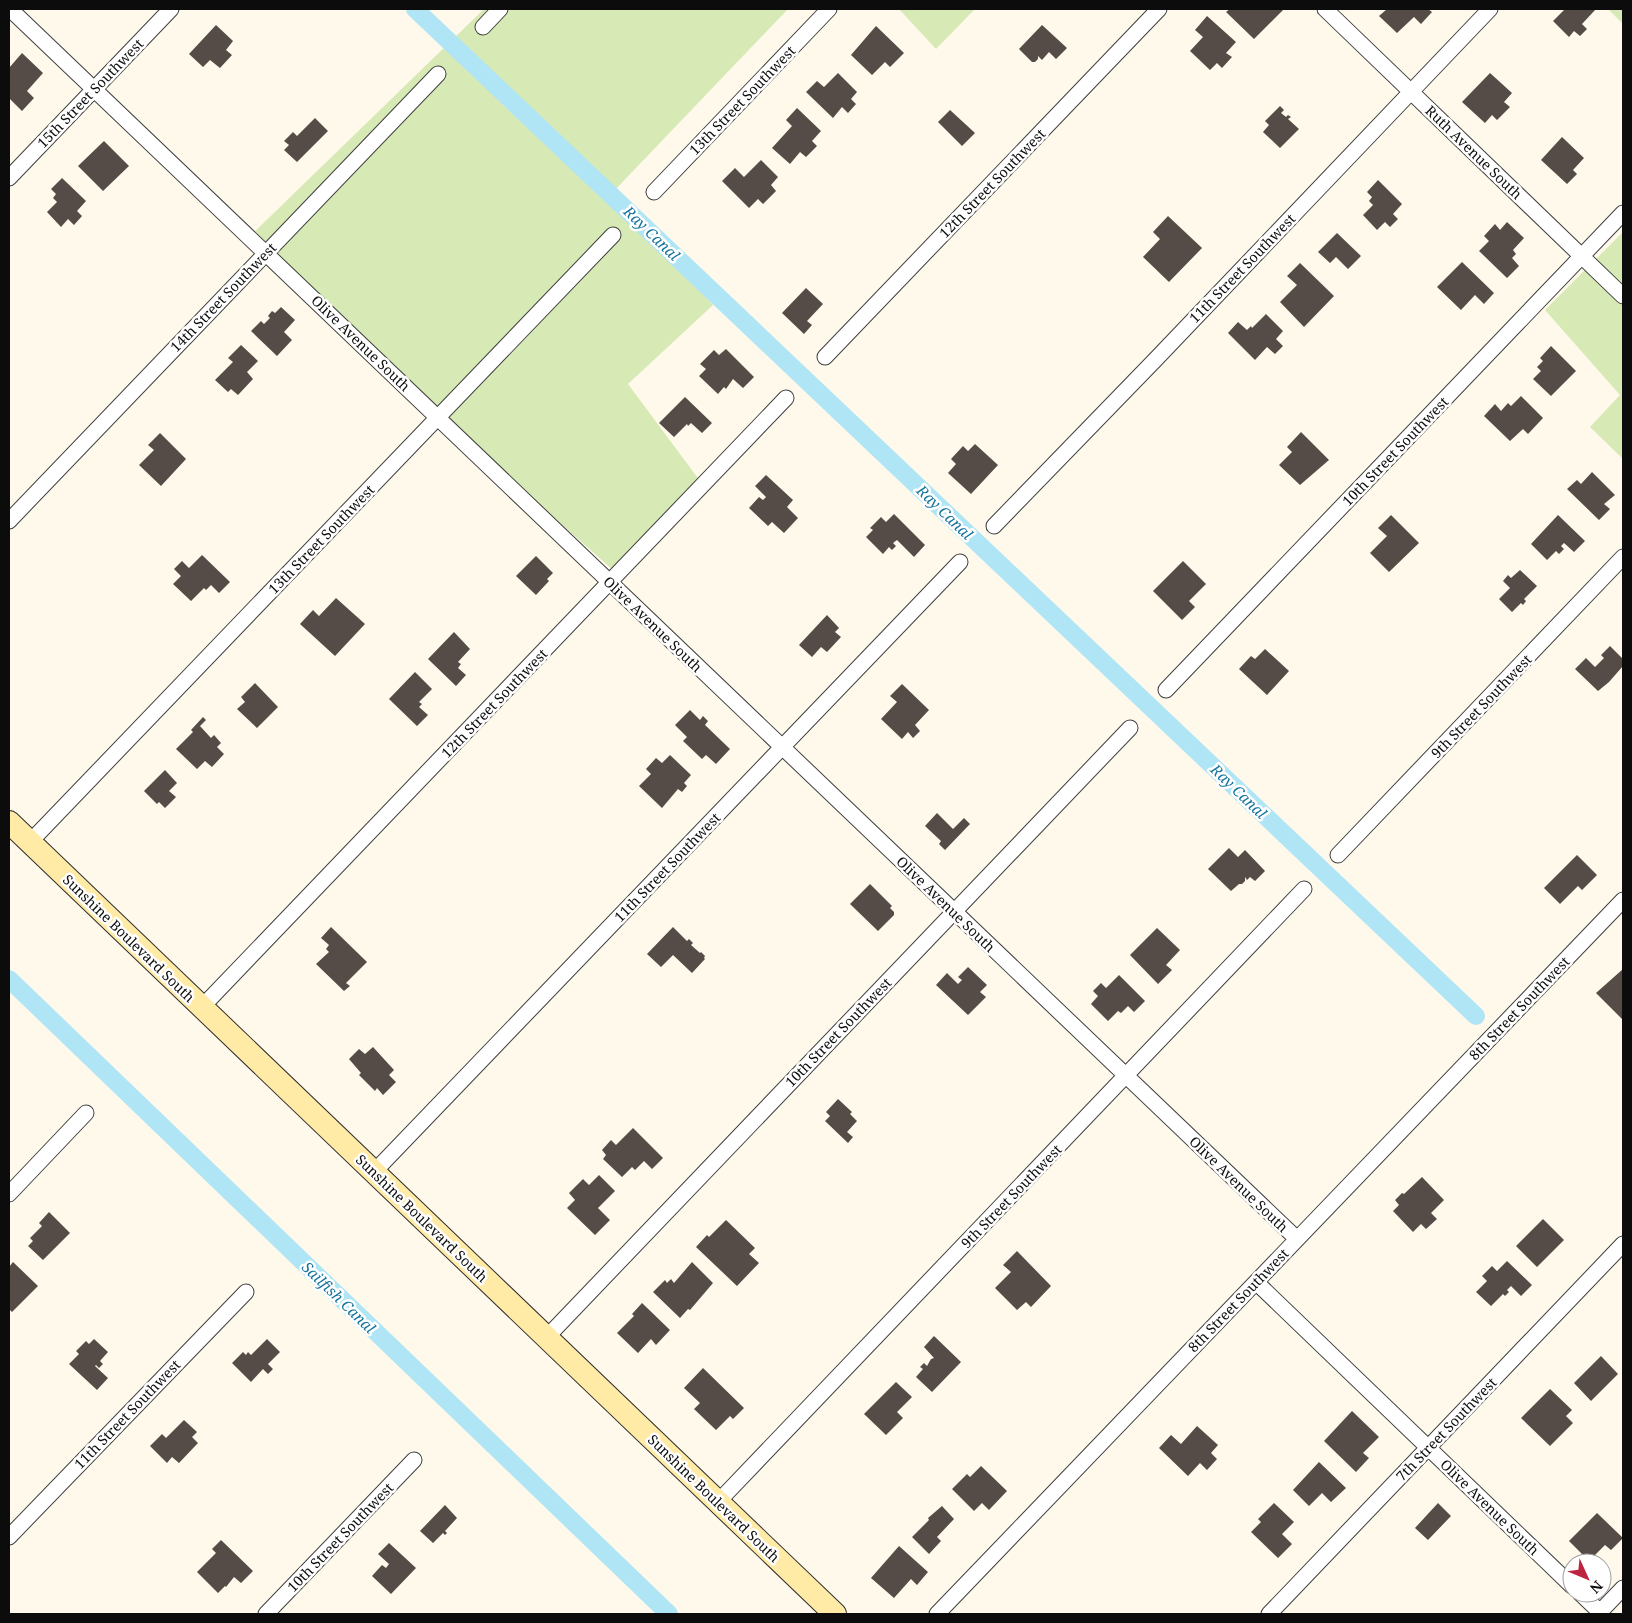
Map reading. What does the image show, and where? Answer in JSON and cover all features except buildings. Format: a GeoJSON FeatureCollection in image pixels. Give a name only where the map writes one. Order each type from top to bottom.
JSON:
{"type":"FeatureCollection","features":[{"type":"Feature","properties":{"kind":"street","name":"Olive Avenue South"},"geometry":{"type":"LineString","coordinates":[[10,9],[95,88],[1297,1239]]}},
{"type":"Feature","properties":{"kind":"street","name":"15th Street Southwest"},"geometry":{"type":"LineString","coordinates":[[9,178],[171,9]]}},
{"type":"Feature","properties":{"kind":"street"},"geometry":{"type":"LineString","coordinates":[[483,27],[500,9]]}},
{"type":"Feature","properties":{"kind":"street","name":"13th Street Southwest"},"geometry":{"type":"LineString","coordinates":[[654,192],[830,9]]}},
{"type":"Feature","properties":{"kind":"street","name":"12th Street Southwest"},"geometry":{"type":"LineString","coordinates":[[825,357],[1159,9]]}},
{"type":"Feature","properties":{"kind":"street","name":"Ruth Avenue South"},"geometry":{"type":"LineString","coordinates":[[1325,9],[1623,296]]}},
{"type":"Feature","properties":{"kind":"street","name":"11th Street Southwest"},"geometry":{"type":"LineString","coordinates":[[994,526],[1490,9]]}},
{"type":"Feature","properties":{"kind":"street","name":"14th Street Southwest"},"geometry":{"type":"LineString","coordinates":[[9,521],[438,74]]}},
{"type":"Feature","properties":{"kind":"street","name":"10th Street Southwest"},"geometry":{"type":"LineString","coordinates":[[1166,690],[1623,213]]}},
{"type":"Feature","properties":{"kind":"street","name":"13th Street Southwest"},"geometry":{"type":"LineString","coordinates":[[30,842],[612,235]]}},
{"type":"Feature","properties":{"kind":"street","name":"12th Street Southwest"},"geometry":{"type":"LineString","coordinates":[[202,1007],[786,398]]}},
{"type":"Feature","properties":{"kind":"street","name":"9th Street Southwest"},"geometry":{"type":"LineString","coordinates":[[1338,855],[1623,557]]}},
{"type":"Feature","properties":{"kind":"street","name":"11th Street Southwest"},"geometry":{"type":"LineString","coordinates":[[374,1172],[960,562]]}},
{"type":"Feature","properties":{"kind":"street","name":"10th Street Southwest"},"geometry":{"type":"LineString","coordinates":[[546,1337],[1130,728]]}},
{"type":"Feature","properties":{"kind":"street","name":"Sunshine Boulevard South"},"geometry":{"type":"LineString","coordinates":[[9,822],[834,1614]]}},
{"type":"Feature","properties":{"kind":"street","name":"9th Street Southwest"},"geometry":{"type":"LineString","coordinates":[[718,1502],[1304,889]]}},
{"type":"Feature","properties":{"kind":"street","name":"8th Street Southwest"},"geometry":{"type":"LineString","coordinates":[[937,1614],[1623,900]]}},
{"type":"Feature","properties":{"kind":"street"},"geometry":{"type":"LineString","coordinates":[[9,1194],[86,1113]]}},
{"type":"Feature","properties":{"kind":"street","name":"7th Street Southwest"},"geometry":{"type":"LineString","coordinates":[[1268,1614],[1623,1244]]}},
{"type":"Feature","properties":{"kind":"street","name":"Olive Avenue South"},"geometry":{"type":"LineString","coordinates":[[1256,1282],[1562,1576]]}},
{"type":"Feature","properties":{"kind":"street","name":"11th Street Southwest"},"geometry":{"type":"LineString","coordinates":[[9,1537],[246,1292]]}},
{"type":"Feature","properties":{"kind":"street","name":"10th Street Southwest"},"geometry":{"type":"LineString","coordinates":[[266,1614],[414,1460]]}},
{"type":"Feature","properties":{"kind":"street"},"geometry":{"type":"LineString","coordinates":[[1590,1603],[1600,1614],[1623,1588]]}},
{"type":"Feature","properties":{"kind":"green space"},"geometry":{"type":"Polygon","coordinates":[[[484,9],[788,9],[613,192],[713,305],[628,384],[706,489],[622,578],[244,242],[484,9]]]}},
{"type":"Feature","properties":{"kind":"green space"},"geometry":{"type":"Polygon","coordinates":[[[899,9],[975,9],[936,49],[899,9]]]}},
{"type":"Feature","properties":{"kind":"green space"},"geometry":{"type":"Polygon","coordinates":[[[1608,9],[1623,9],[1623,24],[1608,9]]]}},
{"type":"Feature","properties":{"kind":"green space"},"geometry":{"type":"Polygon","coordinates":[[[1623,232],[1623,459],[1590,427],[1620,395],[1545,310],[1623,232]]]}},
{"type":"Feature","properties":{"kind":"waterway","name":"Ray Canal"},"geometry":{"type":"LineString","coordinates":[[415,9],[1476,1016]]}},
{"type":"Feature","properties":{"kind":"waterway","name":"Sailfish Canal"},"geometry":{"type":"LineString","coordinates":[[9,979],[669,1614]]}}]}
